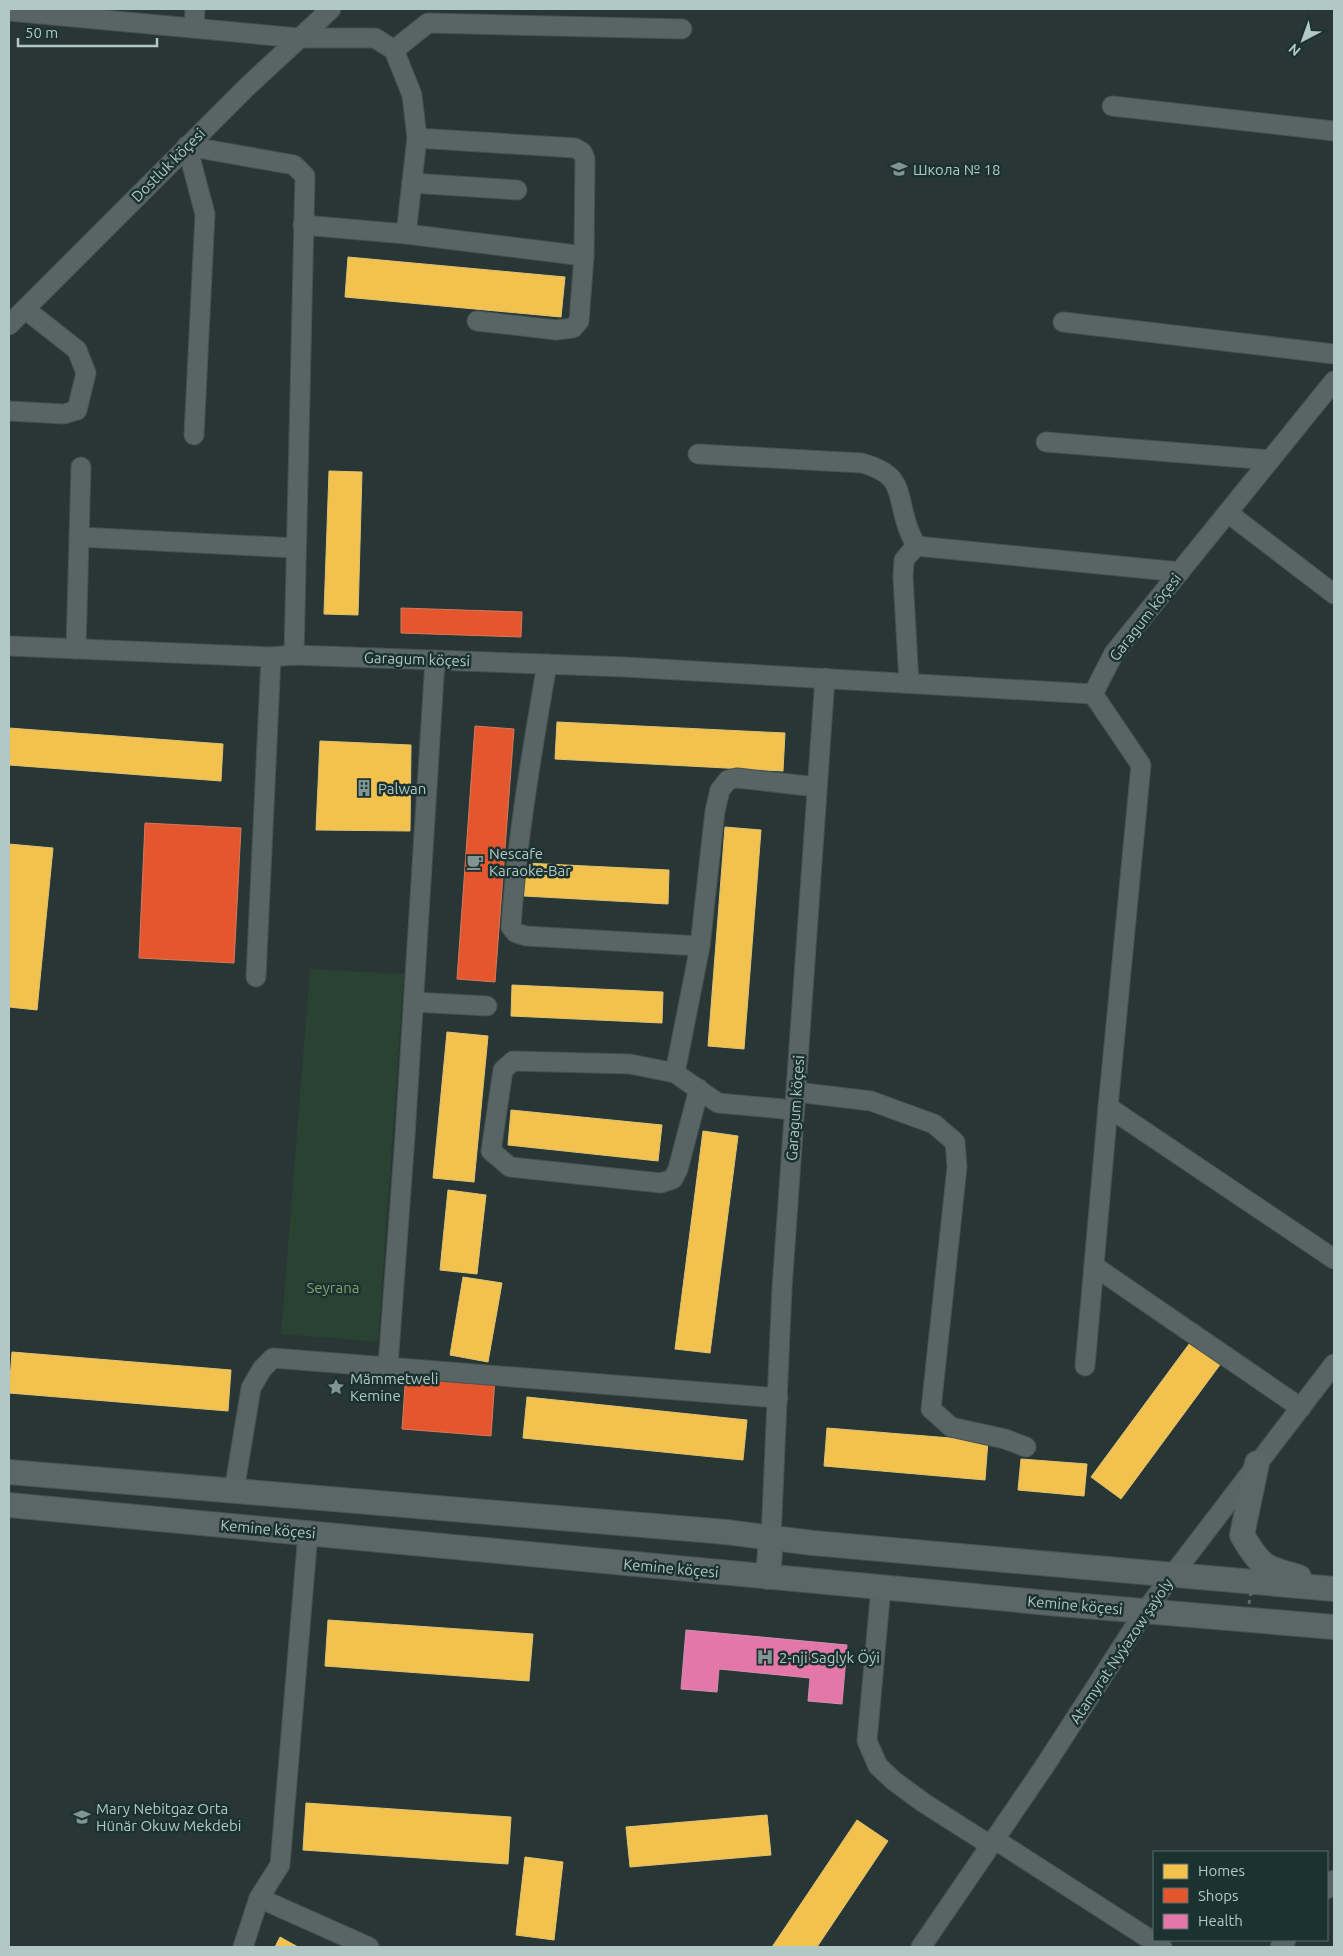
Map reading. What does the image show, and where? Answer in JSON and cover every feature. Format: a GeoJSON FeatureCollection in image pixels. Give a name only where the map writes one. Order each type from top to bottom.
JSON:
{"type":"FeatureCollection","features":[{"type":"Feature","properties":{"kind":"main road"},"geometry":{"type":"LineString","coordinates":[[1257,1463],[1242,1535],[1257,1559],[1274,1570],[1334,1589]]}},
{"type":"Feature","properties":{"kind":"main road"},"geometry":{"type":"LineString","coordinates":[[9,1472],[1334,1589]]}},
{"type":"Feature","properties":{"kind":"main road"},"geometry":{"type":"LineString","coordinates":[[308,1497],[308,1533]]}},
{"type":"Feature","properties":{"kind":"main road","name":"Kemine köçesi"},"geometry":{"type":"LineString","coordinates":[[9,1505],[1145,1612],[1334,1628]]}},
{"type":"Feature","properties":{"kind":"main road"},"geometry":{"type":"LineString","coordinates":[[768,1577],[771,1538]]}},
{"type":"Feature","properties":{"kind":"street"},"geometry":{"type":"LineString","coordinates":[[194,28],[195,9]]}},
{"type":"Feature","properties":{"kind":"street","name":"Dostluk köçesi"},"geometry":{"type":"LineString","coordinates":[[9,325],[298,38],[331,9]]}},
{"type":"Feature","properties":{"kind":"street"},"geometry":{"type":"LineString","coordinates":[[9,11],[298,38],[375,38],[394,50],[412,95],[417,138],[406,234]]}},
{"type":"Feature","properties":{"kind":"street"},"geometry":{"type":"LineString","coordinates":[[394,50],[428,23],[682,29]]}},
{"type":"Feature","properties":{"kind":"street"},"geometry":{"type":"LineString","coordinates":[[1112,106],[1334,131]]}},
{"type":"Feature","properties":{"kind":"street"},"geometry":{"type":"LineString","coordinates":[[417,138],[575,148],[582,152],[586,181],[582,306],[579,321],[573,328],[556,330],[478,321]]}},
{"type":"Feature","properties":{"kind":"street"},"geometry":{"type":"LineString","coordinates":[[194,434],[205,214],[188,146],[294,165],[305,176],[294,655]]}},
{"type":"Feature","properties":{"kind":"street"},"geometry":{"type":"LineString","coordinates":[[412,184],[517,190]]}},
{"type":"Feature","properties":{"kind":"street"},"geometry":{"type":"LineString","coordinates":[[303,225],[406,234],[584,256]]}},
{"type":"Feature","properties":{"kind":"street"},"geometry":{"type":"LineString","coordinates":[[9,411],[64,414],[78,410],[86,373],[77,350],[25,309]]}},
{"type":"Feature","properties":{"kind":"street"},"geometry":{"type":"LineString","coordinates":[[1063,322],[1334,354]]}},
{"type":"Feature","properties":{"kind":"street","name":"Garagum köçesi"},"geometry":{"type":"LineString","coordinates":[[9,646],[272,657],[294,655],[548,664],[1093,694],[1114,653],[1334,381]]}},
{"type":"Feature","properties":{"kind":"street"},"geometry":{"type":"LineString","coordinates":[[1046,442],[1270,460]]}},
{"type":"Feature","properties":{"kind":"street"},"geometry":{"type":"LineString","coordinates":[[698,454],[862,463],[877,467],[896,483],[907,525],[916,546]]}},
{"type":"Feature","properties":{"kind":"street"},"geometry":{"type":"LineString","coordinates":[[76,649],[81,466]]}},
{"type":"Feature","properties":{"kind":"street"},"geometry":{"type":"LineString","coordinates":[[1228,513],[1334,592]]}},
{"type":"Feature","properties":{"kind":"street"},"geometry":{"type":"LineString","coordinates":[[79,537],[296,548]]}},
{"type":"Feature","properties":{"kind":"street"},"geometry":{"type":"LineString","coordinates":[[916,546],[1180,572]]}},
{"type":"Feature","properties":{"kind":"street"},"geometry":{"type":"LineString","coordinates":[[910,683],[903,577],[904,560],[916,546]]}},
{"type":"Feature","properties":{"kind":"street"},"geometry":{"type":"LineString","coordinates":[[256,977],[272,657]]}},
{"type":"Feature","properties":{"kind":"street"},"geometry":{"type":"LineString","coordinates":[[388,1366],[414,1002],[435,660]]}},
{"type":"Feature","properties":{"kind":"street"},"geometry":{"type":"LineString","coordinates":[[548,664],[532,751],[515,870],[511,927],[516,934],[526,936],[700,946]]}},
{"type":"Feature","properties":{"kind":"street","name":"Garagum köçesi"},"geometry":{"type":"LineString","coordinates":[[771,1538],[782,1288],[825,678]]}},
{"type":"Feature","properties":{"kind":"street"},"geometry":{"type":"LineString","coordinates":[[1085,1366],[1141,765],[1093,694]]}},
{"type":"Feature","properties":{"kind":"street"},"geometry":{"type":"LineString","coordinates":[[675,1073],[700,946],[715,811],[723,784],[728,780],[744,778],[817,787]]}},
{"type":"Feature","properties":{"kind":"street"},"geometry":{"type":"LineString","coordinates":[[414,1002],[486,1006]]}},
{"type":"Feature","properties":{"kind":"street"},"geometry":{"type":"LineString","coordinates":[[698,1089],[678,1169],[673,1179],[661,1183],[510,1167],[491,1151],[504,1070],[513,1061],[630,1064],[675,1073],[718,1102],[794,1110]]}},
{"type":"Feature","properties":{"kind":"street"},"geometry":{"type":"LineString","coordinates":[[796,1092],[871,1101],[934,1124],[955,1142],[957,1167],[931,1409],[951,1427],[1005,1439],[1026,1448]]}},
{"type":"Feature","properties":{"kind":"street"},"geometry":{"type":"LineString","coordinates":[[1108,1107],[1334,1259]]}},
{"type":"Feature","properties":{"kind":"street"},"geometry":{"type":"LineString","coordinates":[[1094,1266],[1301,1408]]}},
{"type":"Feature","properties":{"kind":"street"},"geometry":{"type":"LineString","coordinates":[[234,1491],[251,1388],[262,1369],[273,1358],[778,1398]]}},
{"type":"Feature","properties":{"kind":"street","name":"Atamyrat Nyýazow şaýoly"},"geometry":{"type":"LineString","coordinates":[[921,1947],[1171,1575],[1334,1364]]}},
{"type":"Feature","properties":{"kind":"street"},"geometry":{"type":"LineString","coordinates":[[243,1947],[259,1898],[280,1865],[308,1533]]}},
{"type":"Feature","properties":{"kind":"street"},"geometry":{"type":"LineString","coordinates":[[880,1587],[867,1741],[878,1766],[894,1781],[924,1803],[992,1842],[1162,1947]]}},
{"type":"Feature","properties":{"kind":"street"},"geometry":{"type":"LineString","coordinates":[[259,1898],[369,1947]]}},
{"type":"Feature","properties":{"kind":"path"},"geometry":{"type":"LineString","coordinates":[[1249,1604],[1254,1572]]}},
{"type":"Feature","properties":{"kind":"green space","name":"Seyrana"},"geometry":{"type":"Polygon","coordinates":[[[310,969],[404,974],[378,1342],[281,1334],[310,969]]]}},
{"type":"Feature","properties":{"kind":"building: Homes"},"geometry":{"type":"Polygon","coordinates":[[[348,257],[565,277],[561,317],[345,297],[348,257]]]}},
{"type":"Feature","properties":{"kind":"building: Homes"},"geometry":{"type":"Polygon","coordinates":[[[329,471],[362,472],[358,615],[324,614],[329,471]]]}},
{"type":"Feature","properties":{"kind":"building: Homes"},"geometry":{"type":"Polygon","coordinates":[[[557,722],[785,733],[783,771],[555,759],[557,722]]]}},
{"type":"Feature","properties":{"kind":"building: Homes"},"geometry":{"type":"Polygon","coordinates":[[[9,728],[223,744],[221,781],[9,765],[9,728]]]}},
{"type":"Feature","properties":{"kind":"building: Homes","name":"Palwan"},"geometry":{"type":"Polygon","coordinates":[[[320,741],[411,745],[410,831],[316,830],[320,741]]]}},
{"type":"Feature","properties":{"kind":"building: Homes"},"geometry":{"type":"Polygon","coordinates":[[[725,827],[761,830],[744,1049],[708,1046],[725,827]]]}},
{"type":"Feature","properties":{"kind":"building: Homes"},"geometry":{"type":"Polygon","coordinates":[[[9,844],[53,848],[37,1010],[9,1007],[9,844]]]}},
{"type":"Feature","properties":{"kind":"building: Homes"},"geometry":{"type":"Polygon","coordinates":[[[525,863],[669,870],[668,904],[524,896],[525,863]]]}},
{"type":"Feature","properties":{"kind":"building: Homes"},"geometry":{"type":"Polygon","coordinates":[[[512,985],[663,992],[662,1023],[511,1016],[512,985]]]}},
{"type":"Feature","properties":{"kind":"building: Homes"},"geometry":{"type":"Polygon","coordinates":[[[447,1032],[488,1036],[474,1182],[433,1178],[447,1032]]]}},
{"type":"Feature","properties":{"kind":"building: Homes"},"geometry":{"type":"Polygon","coordinates":[[[511,1110],[662,1125],[658,1161],[508,1145],[511,1110]]]}},
{"type":"Feature","properties":{"kind":"building: Homes"},"geometry":{"type":"Polygon","coordinates":[[[703,1131],[738,1136],[710,1353],[675,1349],[703,1131]]]}},
{"type":"Feature","properties":{"kind":"building: Homes"},"geometry":{"type":"Polygon","coordinates":[[[448,1190],[486,1195],[477,1274],[440,1270],[448,1190]]]}},
{"type":"Feature","properties":{"kind":"building: Homes"},"geometry":{"type":"Polygon","coordinates":[[[463,1277],[502,1283],[488,1362],[450,1355],[463,1277]]]}},
{"type":"Feature","properties":{"kind":"building: Homes"},"geometry":{"type":"Polygon","coordinates":[[[1195,1336],[1225,1358],[1121,1499],[1091,1477],[1195,1336]]]}},
{"type":"Feature","properties":{"kind":"building: Homes"},"geometry":{"type":"Polygon","coordinates":[[[12,1352],[231,1370],[228,1411],[9,1393],[12,1352]]]}},
{"type":"Feature","properties":{"kind":"building: Homes"},"geometry":{"type":"Polygon","coordinates":[[[527,1397],[747,1420],[743,1460],[523,1438],[527,1397]]]}},
{"type":"Feature","properties":{"kind":"building: Homes"},"geometry":{"type":"Polygon","coordinates":[[[827,1428],[988,1441],[985,1480],[824,1466],[827,1428]]]}},
{"type":"Feature","properties":{"kind":"building: Homes"},"geometry":{"type":"Polygon","coordinates":[[[1021,1459],[1087,1464],[1084,1496],[1018,1490],[1021,1459]]]}},
{"type":"Feature","properties":{"kind":"building: Homes"},"geometry":{"type":"Polygon","coordinates":[[[328,1620],[533,1634],[529,1681],[325,1666],[328,1620]]]}},
{"type":"Feature","properties":{"kind":"building: Homes"},"geometry":{"type":"Polygon","coordinates":[[[306,1803],[511,1817],[508,1864],[303,1850],[306,1803]]]}},
{"type":"Feature","properties":{"kind":"building: Homes"},"geometry":{"type":"Polygon","coordinates":[[[767,1815],[771,1855],[630,1867],[626,1827],[767,1815]]]}},
{"type":"Feature","properties":{"kind":"building: Homes"},"geometry":{"type":"Polygon","coordinates":[[[857,1820],[888,1841],[817,1947],[772,1947],[857,1820]]]}},
{"type":"Feature","properties":{"kind":"building: Homes"},"geometry":{"type":"Polygon","coordinates":[[[525,1857],[563,1862],[554,1940],[516,1935],[525,1857]]]}},
{"type":"Feature","properties":{"kind":"building: Homes"},"geometry":{"type":"Polygon","coordinates":[[[280,1937],[298,1947],[275,1947],[280,1937]]]}},
{"type":"Feature","properties":{"kind":"building: Shops"},"geometry":{"type":"Polygon","coordinates":[[[401,608],[522,612],[521,637],[401,633],[401,608]]]}},
{"type":"Feature","properties":{"kind":"building: Shops"},"geometry":{"type":"Polygon","coordinates":[[[475,726],[514,729],[495,982],[457,979],[475,726]]]}},
{"type":"Feature","properties":{"kind":"building: Shops"},"geometry":{"type":"Polygon","coordinates":[[[145,823],[241,828],[234,963],[139,958],[145,823]]]}},
{"type":"Feature","properties":{"kind":"building: Shops"},"geometry":{"type":"Polygon","coordinates":[[[406,1372],[495,1378],[491,1436],[402,1429],[406,1372]]]}},
{"type":"Feature","properties":{"kind":"building: Health","name":"2-nji Saglyk Öýi"},"geometry":{"type":"Polygon","coordinates":[[[686,1630],[847,1645],[842,1704],[808,1701],[810,1678],[719,1669],[717,1692],[681,1689],[686,1630]]]}},
{"type":"Feature","properties":{"kind":"place","name":"Школа № 18"},"geometry":{"type":"Point","coordinates":[899,169]}},
{"type":"Feature","properties":{"kind":"place","name":"Palwan"},"geometry":{"type":"Point","coordinates":[364,788]}},
{"type":"Feature","properties":{"kind":"place","name":"Nescafe Karaoke-Bar"},"geometry":{"type":"Point","coordinates":[475,862]}},
{"type":"Feature","properties":{"kind":"place","name":"Mämmetweli Kemine"},"geometry":{"type":"Point","coordinates":[336,1387]}},
{"type":"Feature","properties":{"kind":"place","name":"2-nji Saglyk Öýi"},"geometry":{"type":"Point","coordinates":[765,1657]}},
{"type":"Feature","properties":{"kind":"place","name":"Mary Nebitgaz Orta Hünär Okuw Mekdebi"},"geometry":{"type":"Point","coordinates":[82,1817]}}]}
